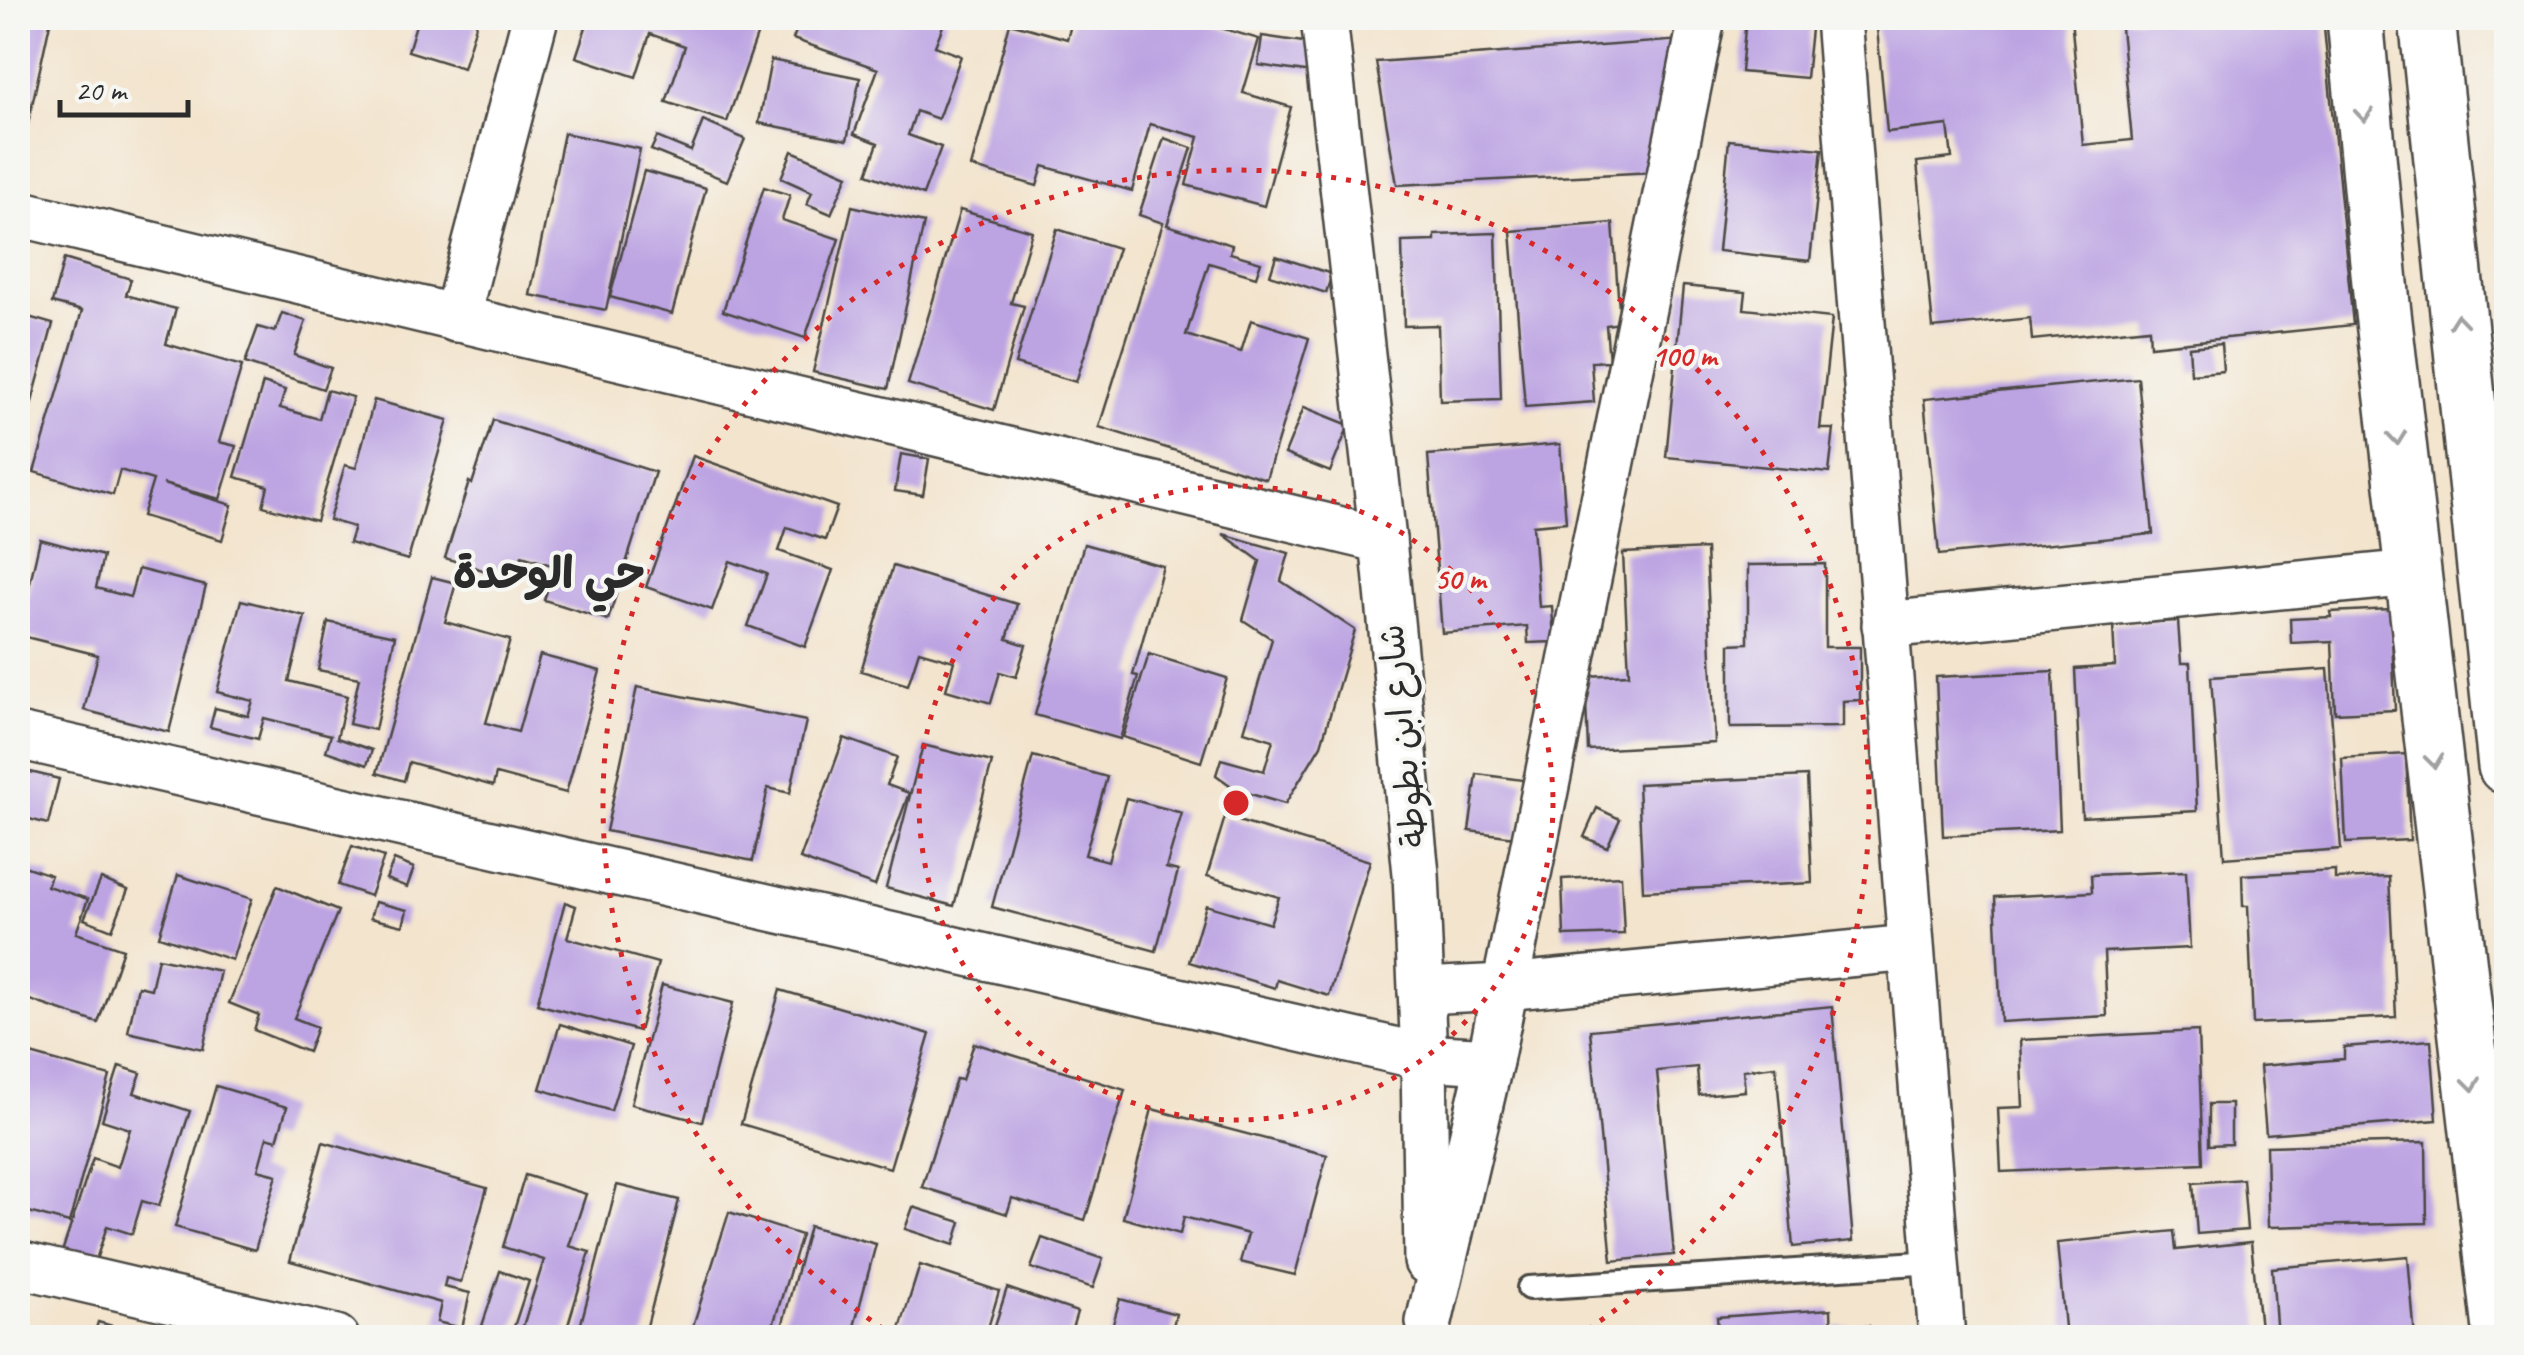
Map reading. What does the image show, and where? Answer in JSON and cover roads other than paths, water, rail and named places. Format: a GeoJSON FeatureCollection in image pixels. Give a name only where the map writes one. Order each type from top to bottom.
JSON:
{"type":"FeatureCollection","features":[{"type":"Feature","properties":{"kind":"main road"},"geometry":{"type":"LineString","coordinates":[[2355,18],[2382,304],[2502,1338]]}},
{"type":"Feature","properties":{"kind":"main road"},"geometry":{"type":"LineString","coordinates":[[2427,18],[2506,766]]}},
{"type":"Feature","properties":{"kind":"street"},"geometry":{"type":"LineString","coordinates":[[456,319],[535,18]]}},
{"type":"Feature","properties":{"kind":"street","name":"شارع ابن بطوطة"},"geometry":{"type":"LineString","coordinates":[[1324,18],[1384,540],[1416,874],[1424,1058],[1427,1330]]}},
{"type":"Feature","properties":{"kind":"street"},"geometry":{"type":"LineString","coordinates":[[1427,1330],[1490,1061],[1702,18]]}},
{"type":"Feature","properties":{"kind":"street"},"geometry":{"type":"LineString","coordinates":[[1838,18],[1942,1338]]}},
{"type":"Feature","properties":{"kind":"street"},"geometry":{"type":"LineString","coordinates":[[18,212],[1384,540]]}},
{"type":"Feature","properties":{"kind":"street"},"geometry":{"type":"LineString","coordinates":[[1885,625],[2412,573]]}},
{"type":"Feature","properties":{"kind":"street"},"geometry":{"type":"LineString","coordinates":[[18,736],[1424,1058],[1490,1061]]}},
{"type":"Feature","properties":{"kind":"street"},"geometry":{"type":"LineString","coordinates":[[1421,990],[1505,987],[1910,948]]}},
{"type":"Feature","properties":{"kind":"street"},"geometry":{"type":"LineString","coordinates":[[18,1264],[336,1338]]}},
{"type":"Feature","properties":{"kind":"lane"},"geometry":{"type":"LineString","coordinates":[[1530,1288],[1936,1262]]}},
{"type":"Feature","properties":{"kind":"district","name":"حي الوحدة"},"geometry":{"type":"Point","coordinates":[549,572]}}]}
